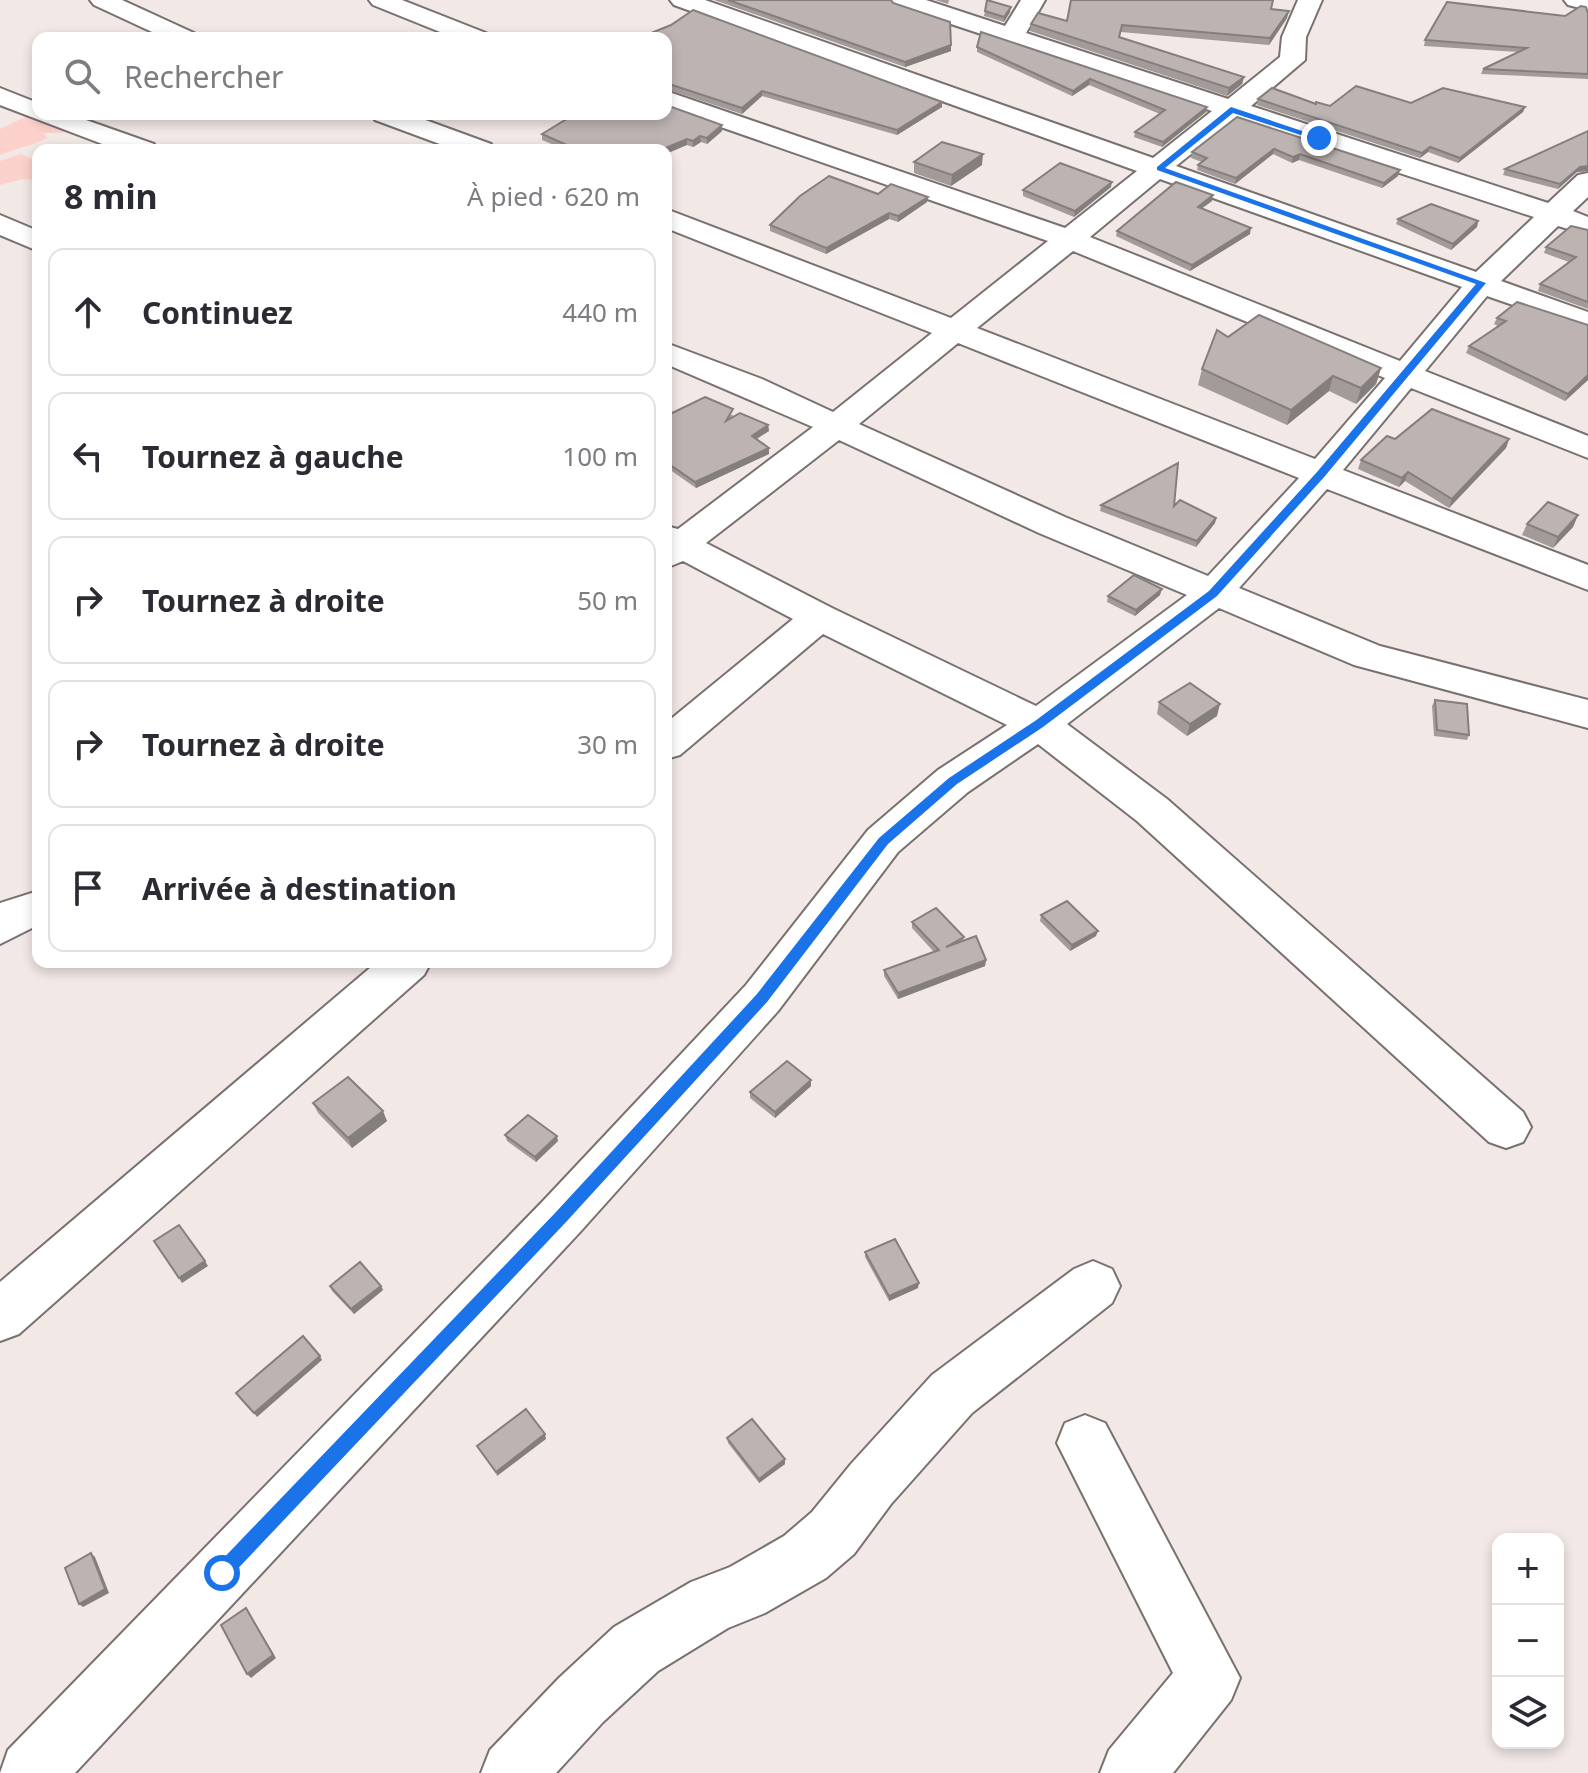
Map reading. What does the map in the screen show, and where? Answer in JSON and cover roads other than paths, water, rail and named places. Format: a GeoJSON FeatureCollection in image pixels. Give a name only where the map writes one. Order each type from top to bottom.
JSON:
{"type":"FeatureCollection","features":[{"type":"Feature","properties":{"kind":"main road"},"geometry":{"type":"LineString","coordinates":[[102,0],[172,32]]}},
{"type":"Feature","properties":{"kind":"main road"},"geometry":{"type":"LineString","coordinates":[[381,0],[462,32]]}},
{"type":"Feature","properties":{"kind":"main road"},"geometry":{"type":"LineString","coordinates":[[682,0],[1588,322]]}},
{"type":"Feature","properties":{"kind":"main road"},"geometry":{"type":"LineString","coordinates":[[902,0],[1588,226]]}},
{"type":"Feature","properties":{"kind":"main road"},"geometry":{"type":"LineString","coordinates":[[1012,35],[1033,0]]}},
{"type":"Feature","properties":{"kind":"main road"},"geometry":{"type":"LineString","coordinates":[[672,545],[836,426],[1292,60],[1294,37],[1310,0]]}},
{"type":"Feature","properties":{"kind":"main road"},"geometry":{"type":"LineString","coordinates":[[1576,0],[1588,3]]}},
{"type":"Feature","properties":{"kind":"main road"},"geometry":{"type":"LineString","coordinates":[[0,96],[32,109]]}},
{"type":"Feature","properties":{"kind":"main road"},"geometry":{"type":"LineString","coordinates":[[672,101],[1070,239],[1588,448]]}},
{"type":"Feature","properties":{"kind":"main road"},"geometry":{"type":"LineString","coordinates":[[61,120],[127,144]]}},
{"type":"Feature","properties":{"kind":"main road"},"geometry":{"type":"LineString","coordinates":[[400,120],[465,144]]}},
{"type":"Feature","properties":{"kind":"main road"},"geometry":{"type":"LineString","coordinates":[[31,1773],[562,1216],[741,1021],[883,841],[953,781],[1039,724],[1213,594],[1321,474],[1482,283],[1588,181]]}},
{"type":"Feature","properties":{"kind":"main road"},"geometry":{"type":"LineString","coordinates":[[672,220],[1588,578]]}},
{"type":"Feature","properties":{"kind":"main road"},"geometry":{"type":"LineString","coordinates":[[0,224],[32,239]]}},
{"type":"Feature","properties":{"kind":"main road"},"geometry":{"type":"LineString","coordinates":[[672,356],[836,426],[1052,525],[1368,656],[1588,714]]}},
{"type":"Feature","properties":{"kind":"main road"},"geometry":{"type":"LineString","coordinates":[[672,546],[1039,724],[1152,810],[1506,1127]]}},
{"type":"Feature","properties":{"kind":"main road"},"geometry":{"type":"LineString","coordinates":[[672,740],[819,617]]}},
{"type":"Feature","properties":{"kind":"main road"},"geometry":{"type":"LineString","coordinates":[[0,926],[7,918],[32,910]]}},
{"type":"Feature","properties":{"kind":"main road"},"geometry":{"type":"LineString","coordinates":[[0,1316],[401,968]]}},
{"type":"Feature","properties":{"kind":"main road"},"geometry":{"type":"LineString","coordinates":[[513,1773],[581,1700],[636,1649],[712,1603],[744,1592],[805,1557],[833,1533],[871,1484],[952,1394],[1093,1286]]}},
{"type":"Feature","properties":{"kind":"main road"},"geometry":{"type":"LineString","coordinates":[[1085,1443],[1209,1678],[1132,1773]]}}]}
